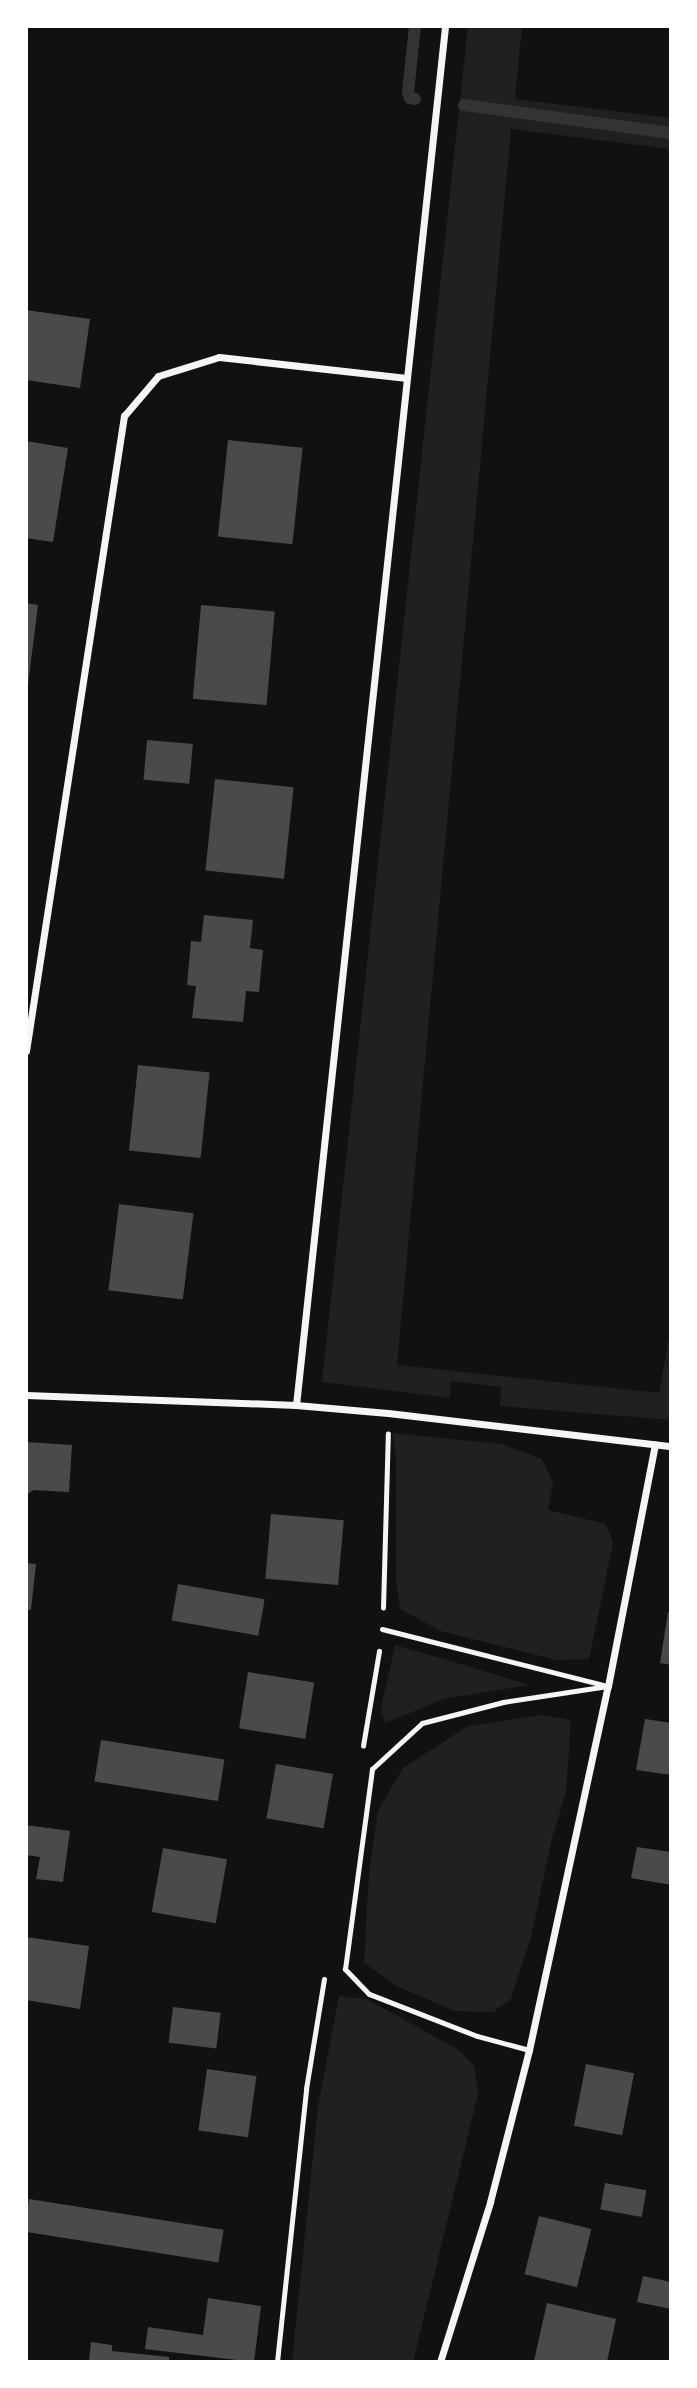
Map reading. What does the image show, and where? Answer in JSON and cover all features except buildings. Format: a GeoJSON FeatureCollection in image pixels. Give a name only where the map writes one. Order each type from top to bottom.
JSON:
{"type":"FeatureCollection","features":[{"type":"Feature","properties":{"kind":"street"},"geometry":{"type":"LineString","coordinates":[[296,1405],[445,26]]}},
{"type":"Feature","properties":{"kind":"street"},"geometry":{"type":"LineString","coordinates":[[26,1051],[124,416],[158,376],[219,357],[407,378]]}},
{"type":"Feature","properties":{"kind":"street"},"geometry":{"type":"LineString","coordinates":[[26,1395],[296,1405],[473,1421],[671,1446]]}},
{"type":"Feature","properties":{"kind":"street"},"geometry":{"type":"LineString","coordinates":[[440,2362],[490,2202],[529,2050],[608,1686],[655,1445]]}},
{"type":"Feature","properties":{"kind":"lane"},"geometry":{"type":"LineString","coordinates":[[382,1629],[608,1686]]}},
{"type":"Feature","properties":{"kind":"lane"},"geometry":{"type":"LineString","coordinates":[[529,2050],[477,2036],[369,1994],[345,1969],[372,1769],[422,1723],[503,1702],[608,1686]]}},
{"type":"Feature","properties":{"kind":"shaded area"},"geometry":{"type":"Polygon","coordinates":[[[468,26],[522,26],[515,99],[671,118],[671,149],[511,129],[397,1365],[659,1393],[671,1327],[671,1420],[500,1406],[501,1387],[451,1381],[450,1398],[322,1382],[468,26]]]}},
{"type":"Feature","properties":{"kind":"shaded area"},"geometry":{"type":"Polygon","coordinates":[[[392,1433],[501,1444],[542,1459],[553,1482],[548,1510],[606,1524],[613,1543],[589,1659],[557,1660],[441,1631],[400,1609],[396,1580],[396,1457],[392,1433]]]}},
{"type":"Feature","properties":{"kind":"shaded area"},"geometry":{"type":"Polygon","coordinates":[[[395,1645],[529,1685],[444,1699],[385,1723],[381,1709],[395,1645]]]}},
{"type":"Feature","properties":{"kind":"shaded area"},"geometry":{"type":"Polygon","coordinates":[[[542,1715],[571,1720],[566,1792],[552,1838],[531,1937],[511,1999],[493,2012],[454,2011],[399,1987],[364,1963],[369,1872],[378,1811],[403,1768],[468,1726],[542,1715]]]}},
{"type":"Feature","properties":{"kind":"shaded area"},"geometry":{"type":"Polygon","coordinates":[[[339,1996],[367,1999],[459,2050],[474,2066],[478,2094],[413,2362],[292,2362],[318,2106],[339,1996]]]}},
{"type":"Feature","properties":{"kind":"waterway"},"geometry":{"type":"LineString","coordinates":[[415,26],[408,93],[410,98],[415,99]]}},
{"type":"Feature","properties":{"kind":"waterway"},"geometry":{"type":"LineString","coordinates":[[464,105],[671,133]]}}]}
